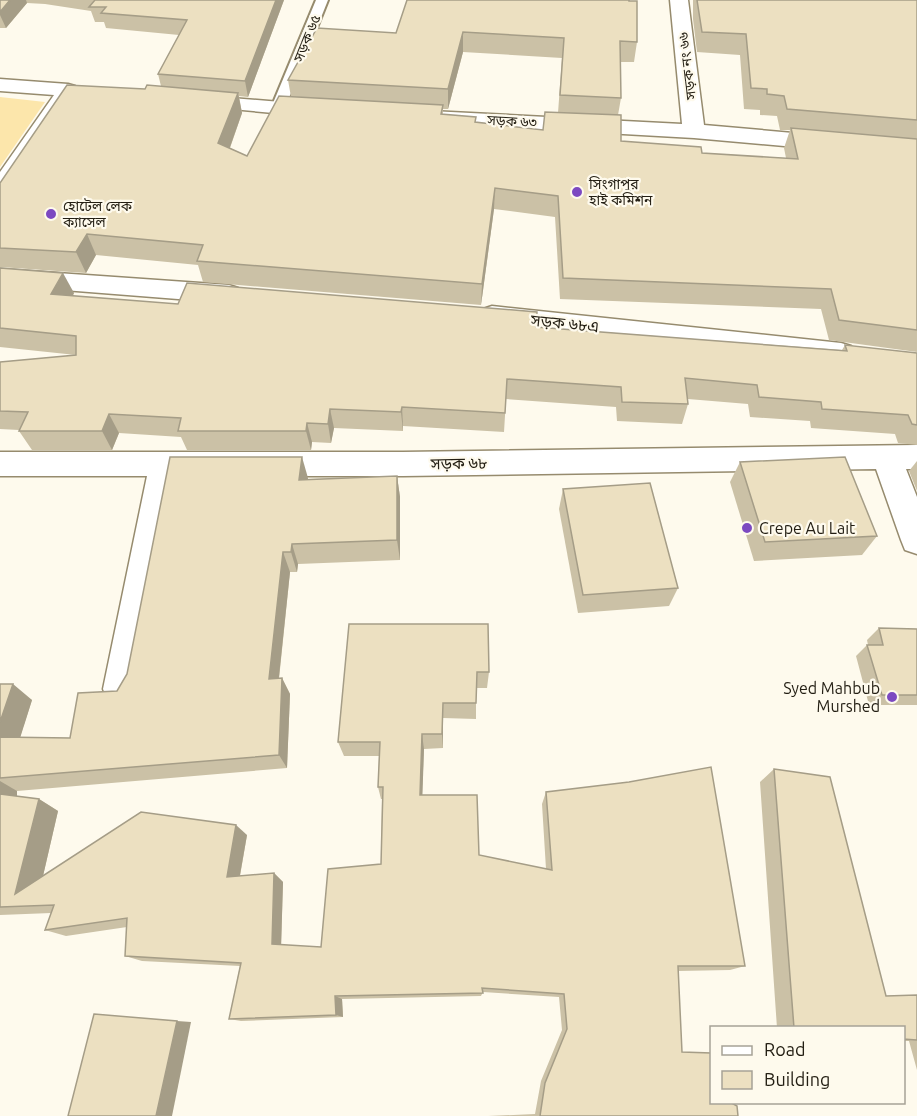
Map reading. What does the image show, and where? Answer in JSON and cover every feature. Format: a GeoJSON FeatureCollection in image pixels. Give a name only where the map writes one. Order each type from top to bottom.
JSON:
{"type":"FeatureCollection","features":[{"type":"Feature","properties":{"kind":"street","name":"সড়ক নং ৬৬"},"geometry":{"type":"LineString","coordinates":[[679,0],[694,131]]}},
{"type":"Feature","properties":{"kind":"street"},"geometry":{"type":"LineString","coordinates":[[0,85],[91,92]]}},
{"type":"Feature","properties":{"kind":"street"},"geometry":{"type":"LineString","coordinates":[[0,189],[68,90]]}},
{"type":"Feature","properties":{"kind":"street"},"geometry":{"type":"LineString","coordinates":[[173,99],[338,112]]}},
{"type":"Feature","properties":{"kind":"street","name":"সড়ক ৬৩"},"geometry":{"type":"LineString","coordinates":[[409,116],[694,131],[917,151]]}},
{"type":"Feature","properties":{"kind":"street"},"geometry":{"type":"LineString","coordinates":[[0,277],[251,296]]}},
{"type":"Feature","properties":{"kind":"street","name":"সড়ক ৬৮এ"},"geometry":{"type":"LineString","coordinates":[[465,312],[767,343],[869,357]]}},
{"type":"Feature","properties":{"kind":"street"},"geometry":{"type":"LineString","coordinates":[[902,458],[917,540]]}},
{"type":"Feature","properties":{"kind":"street","name":"সড়ক ৬৮"},"geometry":{"type":"LineString","coordinates":[[0,464],[403,464],[902,458]]}},
{"type":"Feature","properties":{"kind":"street"},"geometry":{"type":"LineString","coordinates":[[122,688],[165,463]]}},
{"type":"Feature","properties":{"kind":"lane","name":"সড়ক ৬৫"},"geometry":{"type":"LineString","coordinates":[[278,108],[322,0]]}},
{"type":"Feature","properties":{"kind":"shaded area"},"geometry":{"type":"Polygon","coordinates":[[[0,97],[45,102],[0,167],[0,97]]]}},
{"type":"Feature","properties":{"kind":"building"},"geometry":{"type":"Polygon","coordinates":[[[0,0],[10,0],[0,12],[0,0]]]}},
{"type":"Feature","properties":{"kind":"building"},"geometry":{"type":"Polygon","coordinates":[[[95,0],[276,0],[245,81],[158,74],[187,20],[101,13],[106,7],[89,7],[95,0]]]}},
{"type":"Feature","properties":{"kind":"building"},"geometry":{"type":"Polygon","coordinates":[[[407,0],[637,1],[637,42],[620,41],[621,98],[560,95],[564,38],[463,32],[448,89],[288,80],[317,28],[396,33],[407,0]]]}},
{"type":"Feature","properties":{"kind":"building"},"geometry":{"type":"Polygon","coordinates":[[[697,0],[917,0],[917,120],[787,109],[784,96],[767,94],[767,89],[751,88],[746,34],[702,32],[697,0]]]}},
{"type":"Feature","properties":{"kind":"building"},"geometry":{"type":"Polygon","coordinates":[[[67,85],[145,89],[147,85],[238,93],[218,143],[247,156],[279,96],[443,105],[441,114],[476,117],[475,122],[543,130],[545,112],[621,115],[621,141],[701,147],[702,153],[798,159],[791,128],[917,139],[917,330],[839,320],[831,289],[563,278],[558,196],[495,188],[482,284],[197,261],[203,245],[87,234],[76,252],[0,248],[0,183],[67,85]]]}},
{"type":"Feature","properties":{"kind":"building"},"geometry":{"type":"Polygon","coordinates":[[[0,268],[63,273],[51,294],[178,304],[187,283],[537,312],[536,327],[847,351],[845,345],[917,353],[917,425],[912,424],[908,415],[822,409],[821,402],[759,397],[757,385],[685,378],[688,404],[622,402],[621,387],[507,379],[505,413],[402,407],[401,412],[330,409],[328,424],[307,423],[306,431],[178,431],[181,418],[109,414],[102,431],[19,431],[28,412],[0,411],[0,362],[76,355],[76,336],[0,328],[0,268]]]}},
{"type":"Feature","properties":{"kind":"building"},"geometry":{"type":"Polygon","coordinates":[[[170,457],[302,457],[299,480],[397,476],[397,540],[292,544],[291,552],[283,552],[269,679],[282,678],[279,755],[0,778],[0,737],[70,738],[78,693],[117,691],[127,674],[170,457]]]}},
{"type":"Feature","properties":{"kind":"building"},"geometry":{"type":"Polygon","coordinates":[[[845,457],[877,536],[765,542],[740,462],[845,457]]]}},
{"type":"Feature","properties":{"kind":"building"},"geometry":{"type":"Polygon","coordinates":[[[650,483],[678,588],[583,595],[563,489],[650,483]]]}},
{"type":"Feature","properties":{"kind":"building"},"geometry":{"type":"Polygon","coordinates":[[[349,624],[488,624],[489,672],[477,672],[476,703],[443,703],[442,734],[422,734],[420,795],[477,795],[479,855],[552,870],[546,792],[629,782],[711,767],[745,966],[678,966],[682,1052],[710,1053],[710,1104],[734,1104],[737,1106],[738,1116],[540,1116],[545,1083],[567,1029],[564,994],[482,988],[483,993],[335,996],[336,1015],[229,1019],[241,963],[125,956],[127,918],[45,930],[54,905],[0,907],[0,794],[39,799],[15,894],[141,812],[236,825],[227,877],[274,873],[272,944],[321,947],[328,869],[381,864],[383,787],[378,787],[380,742],[338,742],[349,624]]]}},
{"type":"Feature","properties":{"kind":"building"},"geometry":{"type":"Polygon","coordinates":[[[879,628],[917,629],[917,695],[882,695],[867,645],[883,645],[879,628]]]}},
{"type":"Feature","properties":{"kind":"building"},"geometry":{"type":"Polygon","coordinates":[[[0,684],[13,684],[0,722],[0,684]]]}},
{"type":"Feature","properties":{"kind":"building"},"geometry":{"type":"Polygon","coordinates":[[[774,769],[830,777],[886,996],[917,995],[917,1040],[905,1039],[905,1026],[794,1026],[774,769]]]}},
{"type":"Feature","properties":{"kind":"building"},"geometry":{"type":"Polygon","coordinates":[[[94,1014],[177,1021],[156,1116],[68,1116],[94,1014]]]}},
{"type":"Feature","properties":{"kind":"place","name":"সিংগাপুর হাই কমিশন"},"geometry":{"type":"Point","coordinates":[577,192]}},
{"type":"Feature","properties":{"kind":"place","name":"হোটেল লেক ক্যাসেল"},"geometry":{"type":"Point","coordinates":[51,214]}},
{"type":"Feature","properties":{"kind":"place","name":"Crepe Au Lait"},"geometry":{"type":"Point","coordinates":[747,528]}},
{"type":"Feature","properties":{"kind":"place","name":"Syed Mahbub Murshed"},"geometry":{"type":"Point","coordinates":[892,697]}}]}
